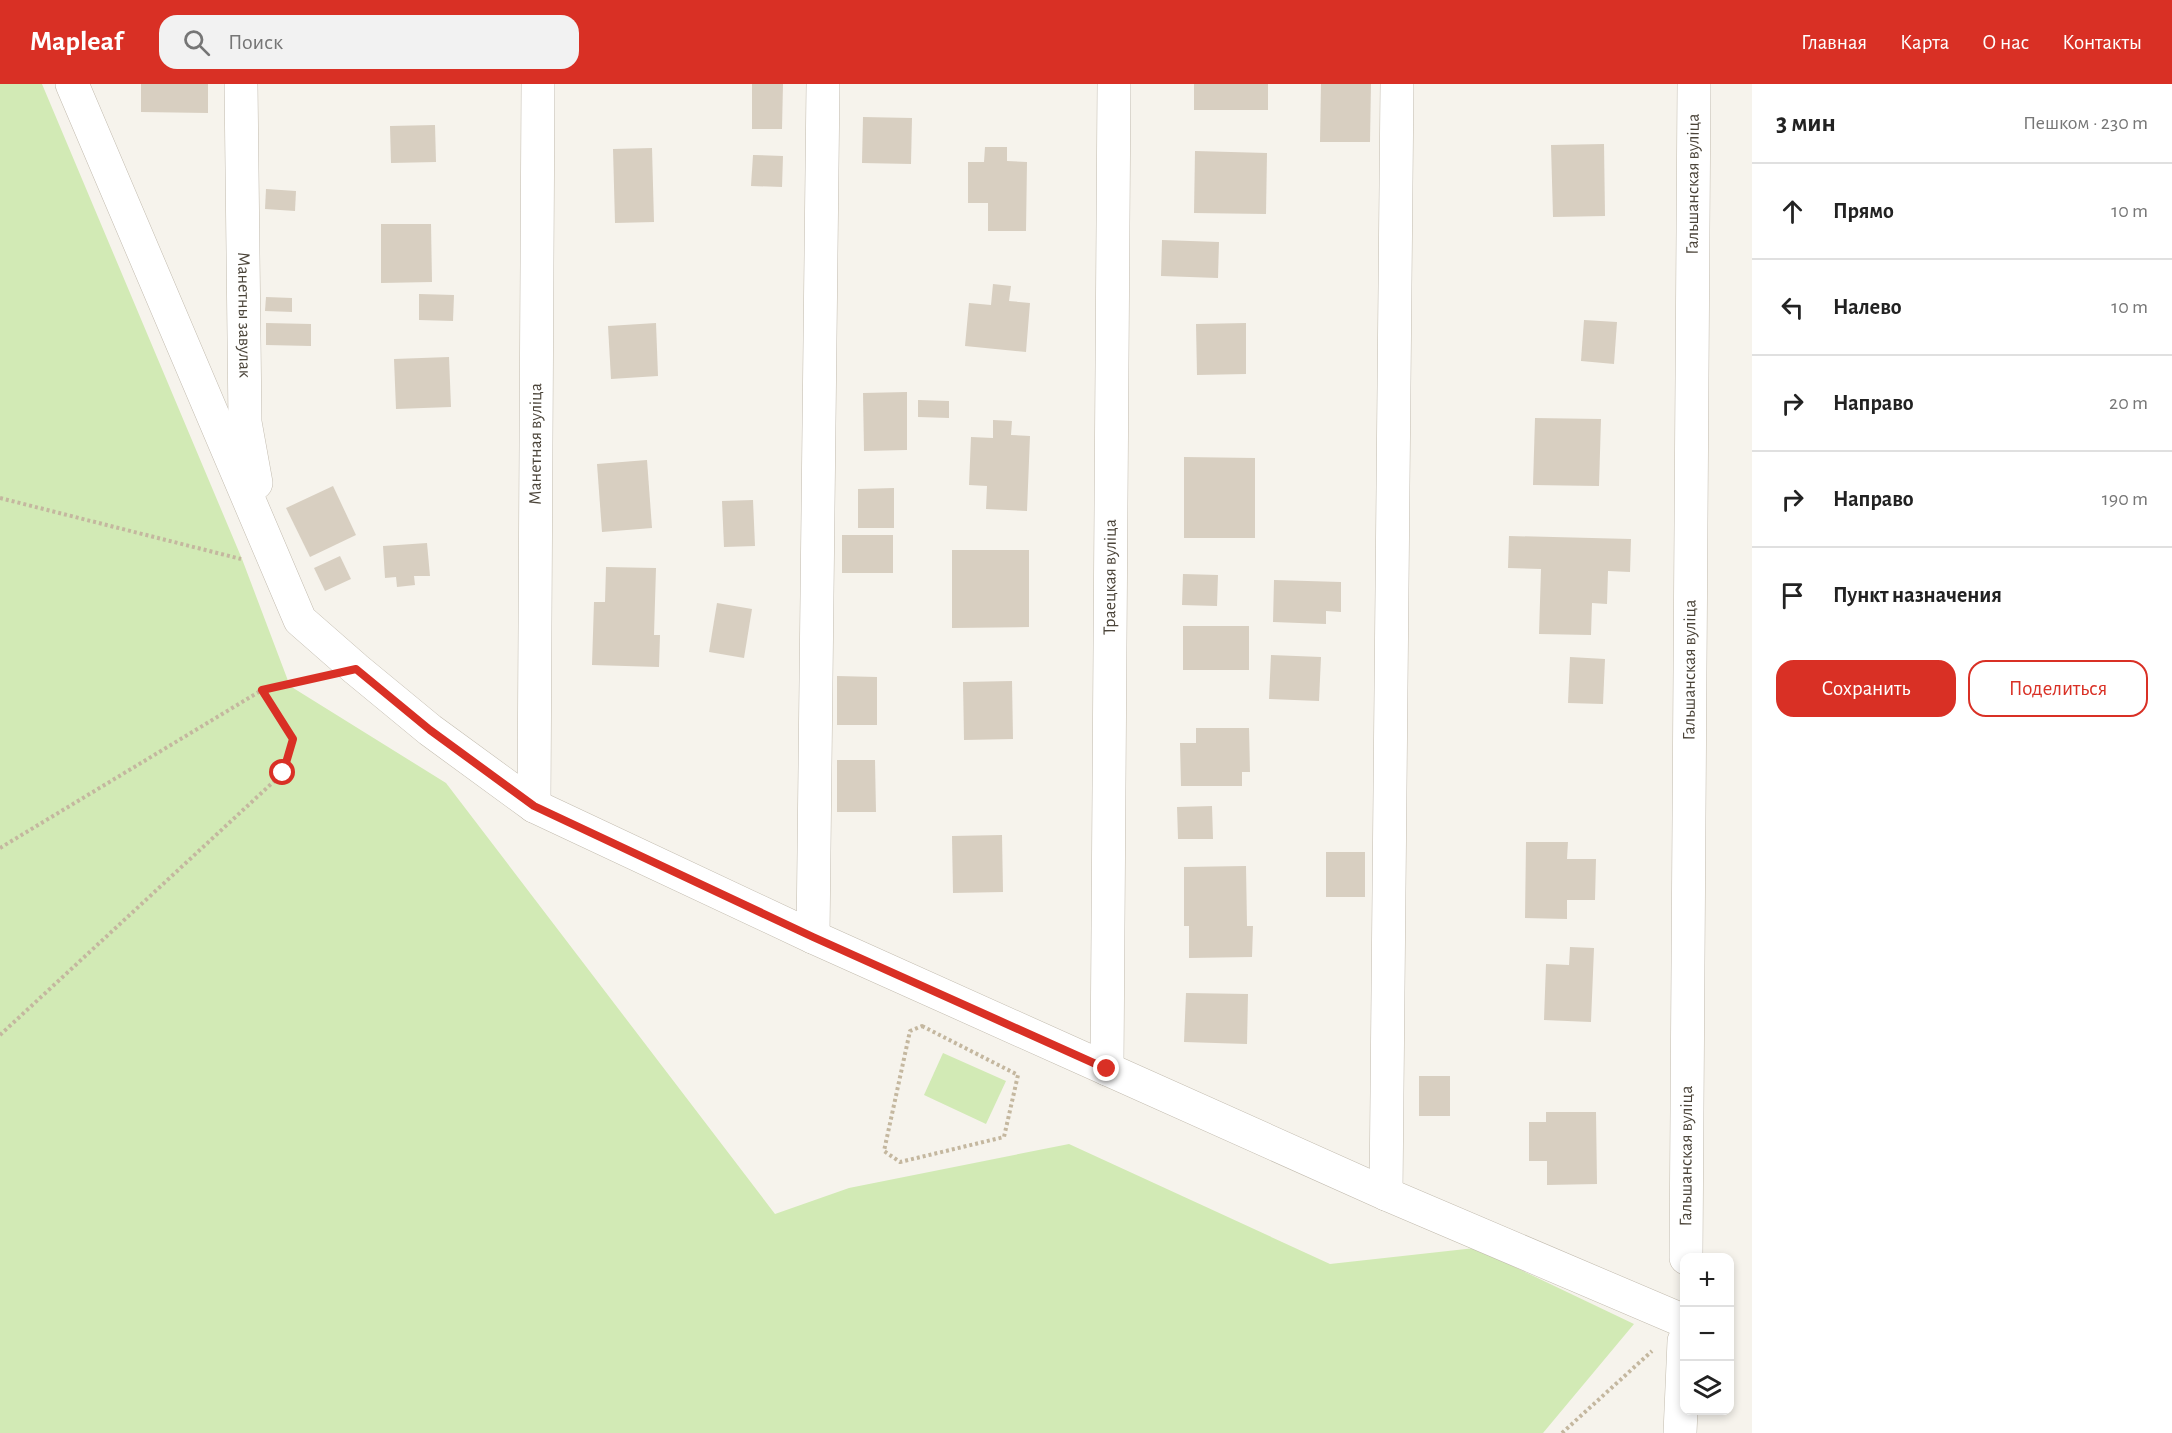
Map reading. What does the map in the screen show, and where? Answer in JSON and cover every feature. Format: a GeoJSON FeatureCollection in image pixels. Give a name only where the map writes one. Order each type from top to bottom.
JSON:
{"type":"FeatureCollection","features":[{"type":"Feature","properties":{"kind":"street"},"geometry":{"type":"LineString","coordinates":[[72,84],[254,551],[300,620],[430,730],[534,806],[813,937],[1386,1194],[1680,1319]]}},
{"type":"Feature","properties":{"kind":"street","name":"Манетны завулак"},"geometry":{"type":"LineString","coordinates":[[241,84],[245,422],[254,551]]}},
{"type":"Feature","properties":{"kind":"street","name":"Манетная вуліца"},"geometry":{"type":"LineString","coordinates":[[534,806],[538,84]]}},
{"type":"Feature","properties":{"kind":"street"},"geometry":{"type":"LineString","coordinates":[[813,937],[823,84]]}},
{"type":"Feature","properties":{"kind":"street","name":"Траецкая вуліца"},"geometry":{"type":"LineString","coordinates":[[1107,1069],[1114,84]]}},
{"type":"Feature","properties":{"kind":"street"},"geometry":{"type":"LineString","coordinates":[[1386,1194],[1397,84]]}},
{"type":"Feature","properties":{"kind":"street","name":"Гальшанская вуліца"},"geometry":{"type":"LineString","coordinates":[[1686,1253],[1694,84]]}},
{"type":"Feature","properties":{"kind":"street"},"geometry":{"type":"LineString","coordinates":[[1671,1343],[1680,1433]]}},
{"type":"Feature","properties":{"kind":"path"},"geometry":{"type":"LineString","coordinates":[[0,498],[254,551]]}},
{"type":"Feature","properties":{"kind":"path"},"geometry":{"type":"LineString","coordinates":[[0,848],[262,690],[356,669]]}},
{"type":"Feature","properties":{"kind":"path"},"geometry":{"type":"LineString","coordinates":[[0,1035],[283,773],[293,739],[262,690]]}},
{"type":"Feature","properties":{"kind":"path"},"geometry":{"type":"LineString","coordinates":[[922,1026],[1018,1075],[1004,1137],[900,1162],[884,1151],[910,1031],[922,1026]]}},
{"type":"Feature","properties":{"kind":"path"},"geometry":{"type":"LineString","coordinates":[[1562,1433],[1671,1343]]}},
{"type":"Feature","properties":{"kind":"green space"},"geometry":{"type":"Polygon","coordinates":[[[0,84],[42,84],[242,559],[290,686],[446,783],[775,1214],[849,1188],[1069,1144],[1330,1264],[1475,1248],[1634,1324],[1543,1433],[0,1433],[0,84]]]}},
{"type":"Feature","properties":{"kind":"green space"},"geometry":{"type":"Polygon","coordinates":[[[943,1053],[1006,1081],[986,1124],[924,1095],[943,1053]]]}},
{"type":"Feature","properties":{"kind":"building"},"geometry":{"type":"Polygon","coordinates":[[[141,84],[208,84],[208,113],[141,112],[141,84]]]}},
{"type":"Feature","properties":{"kind":"building"},"geometry":{"type":"Polygon","coordinates":[[[752,84],[783,84],[782,129],[752,129],[752,84]]]}},
{"type":"Feature","properties":{"kind":"building"},"geometry":{"type":"Polygon","coordinates":[[[1194,84],[1268,84],[1268,110],[1194,110],[1194,84]]]}},
{"type":"Feature","properties":{"kind":"building"},"geometry":{"type":"Polygon","coordinates":[[[1321,84],[1371,84],[1370,142],[1320,142],[1321,84]]]}},
{"type":"Feature","properties":{"kind":"building"},"geometry":{"type":"Polygon","coordinates":[[[863,117],[912,118],[911,164],[862,163],[863,117]]]}},
{"type":"Feature","properties":{"kind":"building"},"geometry":{"type":"Polygon","coordinates":[[[435,125],[436,162],[391,163],[390,126],[435,125]]]}},
{"type":"Feature","properties":{"kind":"building"},"geometry":{"type":"Polygon","coordinates":[[[1604,144],[1605,216],[1553,217],[1551,145],[1604,144]]]}},
{"type":"Feature","properties":{"kind":"building"},"geometry":{"type":"Polygon","coordinates":[[[985,147],[1007,147],[1007,161],[1027,162],[1026,231],[988,231],[988,203],[968,203],[968,162],[984,162],[985,147]]]}},
{"type":"Feature","properties":{"kind":"building"},"geometry":{"type":"Polygon","coordinates":[[[652,148],[654,222],[615,223],[613,149],[652,148]]]}},
{"type":"Feature","properties":{"kind":"building"},"geometry":{"type":"Polygon","coordinates":[[[1195,151],[1267,153],[1266,214],[1194,213],[1195,151]]]}},
{"type":"Feature","properties":{"kind":"building"},"geometry":{"type":"Polygon","coordinates":[[[753,155],[783,156],[782,187],[751,186],[753,155]]]}},
{"type":"Feature","properties":{"kind":"building"},"geometry":{"type":"Polygon","coordinates":[[[266,189],[296,191],[295,211],[265,209],[266,189]]]}},
{"type":"Feature","properties":{"kind":"building"},"geometry":{"type":"Polygon","coordinates":[[[381,224],[431,224],[432,282],[381,283],[381,224]]]}},
{"type":"Feature","properties":{"kind":"building"},"geometry":{"type":"Polygon","coordinates":[[[1162,240],[1219,242],[1218,278],[1161,276],[1162,240]]]}},
{"type":"Feature","properties":{"kind":"building"},"geometry":{"type":"Polygon","coordinates":[[[993,284],[1011,286],[1009,301],[1030,303],[1026,352],[965,346],[969,303],[991,305],[993,284]]]}},
{"type":"Feature","properties":{"kind":"building"},"geometry":{"type":"Polygon","coordinates":[[[419,294],[454,295],[453,321],[419,320],[419,294]]]}},
{"type":"Feature","properties":{"kind":"building"},"geometry":{"type":"Polygon","coordinates":[[[266,297],[292,298],[292,312],[265,311],[266,297]]]}},
{"type":"Feature","properties":{"kind":"building"},"geometry":{"type":"Polygon","coordinates":[[[1584,320],[1617,322],[1614,364],[1581,361],[1584,320]]]}},
{"type":"Feature","properties":{"kind":"building"},"geometry":{"type":"Polygon","coordinates":[[[266,323],[311,324],[311,346],[266,345],[266,323]]]}},
{"type":"Feature","properties":{"kind":"building"},"geometry":{"type":"Polygon","coordinates":[[[656,323],[658,376],[611,379],[608,326],[656,323]]]}},
{"type":"Feature","properties":{"kind":"building"},"geometry":{"type":"Polygon","coordinates":[[[1246,323],[1246,374],[1197,375],[1196,324],[1246,323]]]}},
{"type":"Feature","properties":{"kind":"building"},"geometry":{"type":"Polygon","coordinates":[[[449,357],[451,407],[396,409],[394,359],[449,357]]]}},
{"type":"Feature","properties":{"kind":"building"},"geometry":{"type":"Polygon","coordinates":[[[907,392],[907,450],[864,451],[863,393],[907,392]]]}},
{"type":"Feature","properties":{"kind":"building"},"geometry":{"type":"Polygon","coordinates":[[[918,400],[949,401],[949,418],[918,417],[918,400]]]}},
{"type":"Feature","properties":{"kind":"building"},"geometry":{"type":"Polygon","coordinates":[[[1535,418],[1601,419],[1599,486],[1533,485],[1535,418]]]}},
{"type":"Feature","properties":{"kind":"building"},"geometry":{"type":"Polygon","coordinates":[[[993,420],[1012,421],[1011,435],[1030,436],[1027,511],[986,509],[987,486],[969,485],[971,437],[993,438],[993,420]]]}},
{"type":"Feature","properties":{"kind":"building"},"geometry":{"type":"Polygon","coordinates":[[[1184,457],[1255,458],[1255,538],[1184,538],[1184,457]]]}},
{"type":"Feature","properties":{"kind":"building"},"geometry":{"type":"Polygon","coordinates":[[[647,460],[652,528],[602,532],[597,464],[647,460]]]}},
{"type":"Feature","properties":{"kind":"building"},"geometry":{"type":"Polygon","coordinates":[[[333,486],[356,535],[310,557],[286,508],[333,486]]]}},
{"type":"Feature","properties":{"kind":"building"},"geometry":{"type":"Polygon","coordinates":[[[894,488],[894,528],[858,528],[858,489],[894,488]]]}},
{"type":"Feature","properties":{"kind":"building"},"geometry":{"type":"Polygon","coordinates":[[[753,500],[755,546],[724,547],[722,501],[753,500]]]}},
{"type":"Feature","properties":{"kind":"building"},"geometry":{"type":"Polygon","coordinates":[[[842,535],[893,535],[893,573],[842,573],[842,535]]]}},
{"type":"Feature","properties":{"kind":"building"},"geometry":{"type":"Polygon","coordinates":[[[1509,536],[1631,539],[1630,572],[1608,571],[1607,604],[1592,603],[1591,635],[1539,634],[1541,569],[1508,568],[1509,536]]]}},
{"type":"Feature","properties":{"kind":"building"},"geometry":{"type":"Polygon","coordinates":[[[427,543],[430,576],[414,576],[415,585],[397,587],[396,577],[385,578],[383,546],[427,543]]]}},
{"type":"Feature","properties":{"kind":"building"},"geometry":{"type":"Polygon","coordinates":[[[952,550],[1029,550],[1029,627],[952,628],[952,550]]]}},
{"type":"Feature","properties":{"kind":"building"},"geometry":{"type":"Polygon","coordinates":[[[340,556],[351,579],[325,591],[314,568],[340,556]]]}},
{"type":"Feature","properties":{"kind":"building"},"geometry":{"type":"Polygon","coordinates":[[[606,567],[656,568],[654,635],[660,635],[659,667],[592,665],[594,602],[605,602],[606,567]]]}},
{"type":"Feature","properties":{"kind":"building"},"geometry":{"type":"Polygon","coordinates":[[[1183,574],[1218,575],[1217,606],[1182,605],[1183,574]]]}},
{"type":"Feature","properties":{"kind":"building"},"geometry":{"type":"Polygon","coordinates":[[[1274,580],[1341,582],[1341,612],[1326,611],[1326,624],[1273,622],[1274,580]]]}},
{"type":"Feature","properties":{"kind":"building"},"geometry":{"type":"Polygon","coordinates":[[[717,603],[752,609],[744,658],[709,652],[717,603]]]}},
{"type":"Feature","properties":{"kind":"building"},"geometry":{"type":"Polygon","coordinates":[[[1183,626],[1249,626],[1249,670],[1183,670],[1183,626]]]}},
{"type":"Feature","properties":{"kind":"building"},"geometry":{"type":"Polygon","coordinates":[[[1271,655],[1321,657],[1319,701],[1269,699],[1271,655]]]}},
{"type":"Feature","properties":{"kind":"building"},"geometry":{"type":"Polygon","coordinates":[[[1570,657],[1605,659],[1603,704],[1568,703],[1570,657]]]}},
{"type":"Feature","properties":{"kind":"building"},"geometry":{"type":"Polygon","coordinates":[[[837,676],[877,677],[877,725],[837,725],[837,676]]]}},
{"type":"Feature","properties":{"kind":"building"},"geometry":{"type":"Polygon","coordinates":[[[1012,681],[1013,739],[964,740],[963,682],[1012,681]]]}},
{"type":"Feature","properties":{"kind":"building"},"geometry":{"type":"Polygon","coordinates":[[[1196,728],[1249,728],[1250,772],[1242,772],[1242,786],[1181,786],[1180,743],[1196,743],[1196,728]]]}},
{"type":"Feature","properties":{"kind":"building"},"geometry":{"type":"Polygon","coordinates":[[[837,760],[875,760],[876,812],[837,812],[837,760]]]}},
{"type":"Feature","properties":{"kind":"building"},"geometry":{"type":"Polygon","coordinates":[[[1212,806],[1213,839],[1178,839],[1177,807],[1212,806]]]}},
{"type":"Feature","properties":{"kind":"building"},"geometry":{"type":"Polygon","coordinates":[[[1002,835],[1003,892],[953,893],[952,836],[1002,835]]]}},
{"type":"Feature","properties":{"kind":"building"},"geometry":{"type":"Polygon","coordinates":[[[1526,842],[1568,842],[1567,859],[1596,859],[1595,900],[1567,900],[1567,919],[1525,918],[1526,842]]]}},
{"type":"Feature","properties":{"kind":"building"},"geometry":{"type":"Polygon","coordinates":[[[1326,852],[1365,852],[1365,897],[1326,897],[1326,852]]]}},
{"type":"Feature","properties":{"kind":"building"},"geometry":{"type":"Polygon","coordinates":[[[1246,866],[1247,926],[1253,926],[1252,957],[1189,958],[1189,926],[1184,926],[1184,867],[1246,866]]]}},
{"type":"Feature","properties":{"kind":"building"},"geometry":{"type":"Polygon","coordinates":[[[1570,947],[1594,948],[1591,1022],[1544,1020],[1546,964],[1569,965],[1570,947]]]}},
{"type":"Feature","properties":{"kind":"building"},"geometry":{"type":"Polygon","coordinates":[[[1186,993],[1248,994],[1247,1044],[1184,1042],[1186,993]]]}},
{"type":"Feature","properties":{"kind":"building"},"geometry":{"type":"Polygon","coordinates":[[[1419,1076],[1450,1076],[1450,1116],[1419,1116],[1419,1076]]]}},
{"type":"Feature","properties":{"kind":"building"},"geometry":{"type":"Polygon","coordinates":[[[1546,1112],[1596,1112],[1597,1184],[1547,1185],[1547,1161],[1529,1161],[1529,1122],[1546,1122],[1546,1112]]]}},
{"type":"Feature","properties":{"kind":"route"},"geometry":{"type":"LineString","coordinates":[[283,773],[293,739],[262,690],[356,669],[430,730],[534,806],[813,937],[1107,1069]]}}]}
